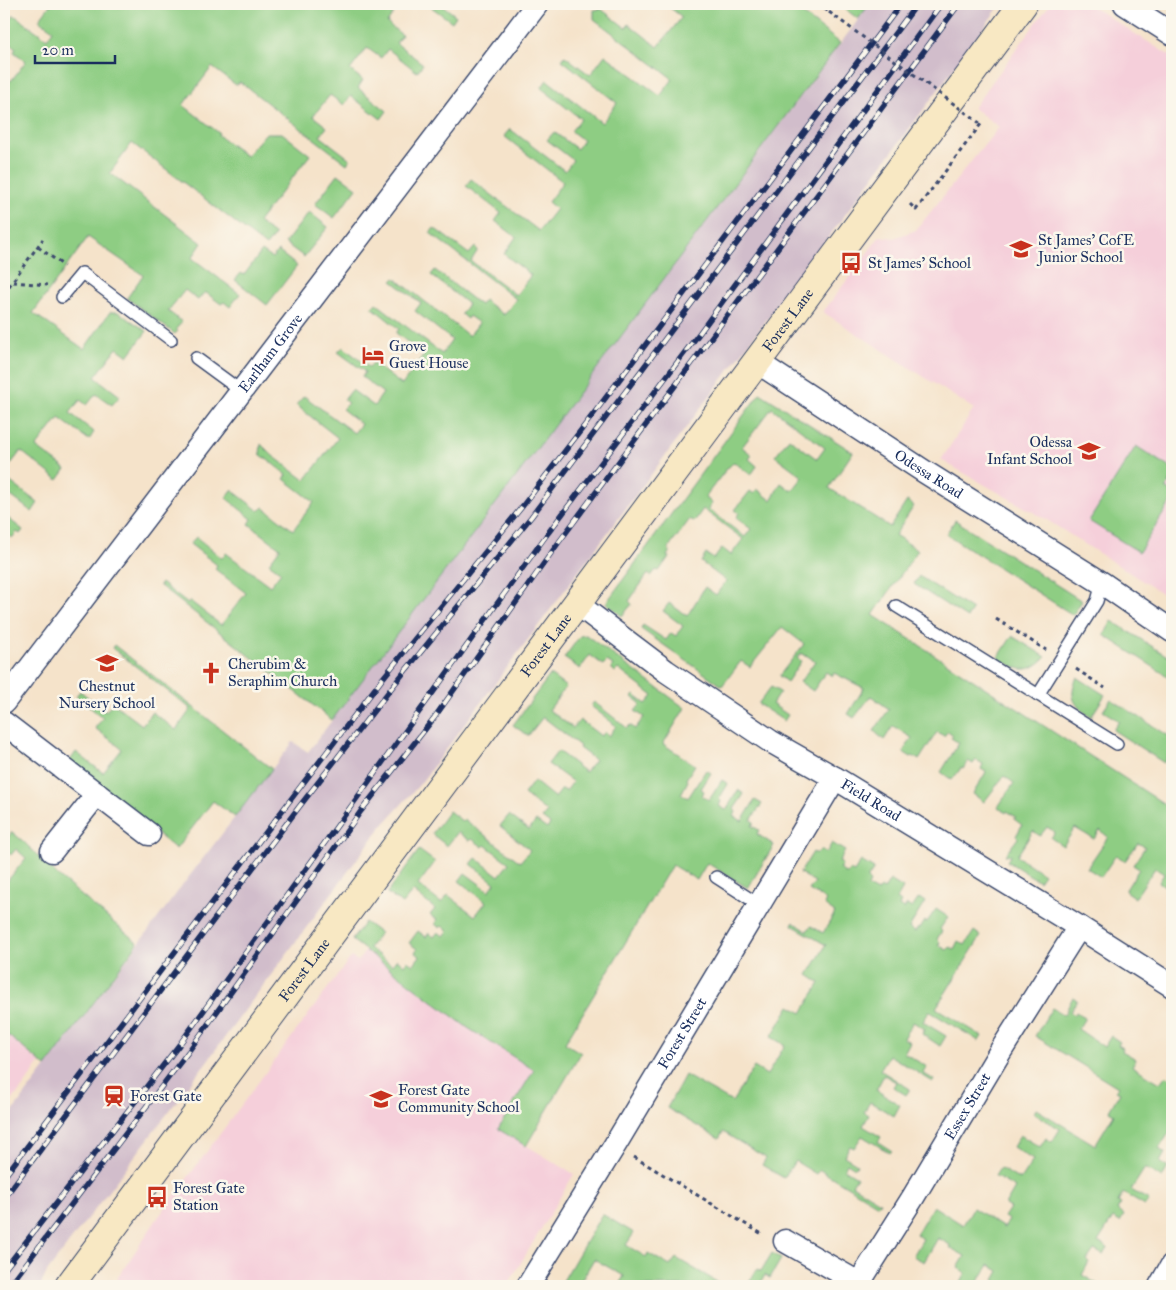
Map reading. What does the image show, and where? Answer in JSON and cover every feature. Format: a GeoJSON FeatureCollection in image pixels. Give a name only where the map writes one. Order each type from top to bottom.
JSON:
{"type":"FeatureCollection","features":[{"type":"Feature","properties":{"kind":"street","name":"Earlham Grove"},"geometry":{"type":"LineString","coordinates":[[4,702],[537,4]]}},
{"type":"Feature","properties":{"kind":"street","name":"Forest Lane"},"geometry":{"type":"LineString","coordinates":[[68,1286],[1023,4]]}},
{"type":"Feature","properties":{"kind":"street"},"geometry":{"type":"LineString","coordinates":[[1125,4],[1172,34]]}},
{"type":"Feature","properties":{"kind":"street","name":"Odessa Road"},"geometry":{"type":"LineString","coordinates":[[757,362],[925,472],[1102,583],[1172,630]]}},
{"type":"Feature","properties":{"kind":"street","name":"Field Road"},"geometry":{"type":"LineString","coordinates":[[576,603],[666,671],[770,741],[835,778],[1172,986]]}},
{"type":"Feature","properties":{"kind":"street"},"geometry":{"type":"LineString","coordinates":[[4,723],[149,834]]}},
{"type":"Feature","properties":{"kind":"street","name":"Forest Street"},"geometry":{"type":"LineString","coordinates":[[528,1286],[615,1145],[835,778]]}},
{"type":"Feature","properties":{"kind":"street"},"geometry":{"type":"LineString","coordinates":[[52,851],[97,794]]}},
{"type":"Feature","properties":{"kind":"street","name":"Essex Street"},"geometry":{"type":"LineString","coordinates":[[860,1285],[1000,1052],[1079,927]]}},
{"type":"Feature","properties":{"kind":"street"},"geometry":{"type":"LineString","coordinates":[[777,1239],[860,1285]]}},
{"type":"Feature","properties":{"kind":"street"},"geometry":{"type":"LineString","coordinates":[[1160,1286],[1172,1265]]}},
{"type":"Feature","properties":{"kind":"lane"},"geometry":{"type":"LineString","coordinates":[[62,297],[82,273],[171,340]]}},
{"type":"Feature","properties":{"kind":"lane"},"geometry":{"type":"LineString","coordinates":[[196,358],[241,391]]}},
{"type":"Feature","properties":{"kind":"lane"},"geometry":{"type":"LineString","coordinates":[[1038,695],[1097,601],[1102,583]]}},
{"type":"Feature","properties":{"kind":"lane"},"geometry":{"type":"LineString","coordinates":[[896,606],[1117,744]]}},
{"type":"Feature","properties":{"kind":"lane"},"geometry":{"type":"LineString","coordinates":[[716,877],[758,904]]}},
{"type":"Feature","properties":{"kind":"path"},"geometry":{"type":"LineString","coordinates":[[818,4],[981,124],[916,210],[910,204]]}},
{"type":"Feature","properties":{"kind":"path"},"geometry":{"type":"LineString","coordinates":[[4,293],[43,239]]}},
{"type":"Feature","properties":{"kind":"path"},"geometry":{"type":"LineString","coordinates":[[38,247],[79,276]]}},
{"type":"Feature","properties":{"kind":"path"},"geometry":{"type":"LineString","coordinates":[[12,282],[71,286]]}},
{"type":"Feature","properties":{"kind":"path"},"geometry":{"type":"LineString","coordinates":[[637,1159],[777,1239]]}},
{"type":"Feature","properties":{"kind":"shaded area"},"geometry":{"type":"Polygon","coordinates":[[[870,4],[1001,4],[420,784],[381,827],[205,1064],[47,1272],[40,1286],[4,1286],[4,1123],[293,742],[308,752],[870,4]]]}},
{"type":"Feature","properties":{"kind":"shaded area","name":"St James' CofE Junior School"},"geometry":{"type":"Polygon","coordinates":[[[1050,4],[1088,4],[1172,57],[1172,596],[1166,596],[1047,520],[941,460],[974,409],[823,312],[880,236],[894,238],[916,230],[999,127],[973,108],[1050,4]]]}},
{"type":"Feature","properties":{"kind":"shaded area","name":"Forest Gate Community School"},"geometry":{"type":"Polygon","coordinates":[[[366,950],[468,1028],[534,1070],[499,1129],[574,1174],[507,1286],[112,1286],[157,1219],[351,957],[358,961],[366,950]]]}},
{"type":"Feature","properties":{"kind":"shaded area"},"geometry":{"type":"Polygon","coordinates":[[[4,1032],[40,1063],[4,1110],[4,1032]]]}},
{"type":"Feature","properties":{"kind":"green space"},"geometry":{"type":"Polygon","coordinates":[[[48,4],[400,4],[387,23],[402,35],[396,43],[423,64],[417,72],[388,49],[381,58],[367,48],[350,70],[363,80],[358,88],[387,111],[381,119],[351,96],[344,105],[330,95],[313,116],[327,127],[320,136],[350,159],[347,164],[240,82],[236,85],[212,67],[183,105],[246,156],[266,133],[282,133],[310,155],[258,222],[275,235],[266,246],[132,143],[110,173],[202,243],[192,258],[240,294],[230,307],[224,302],[221,304],[205,292],[198,300],[185,290],[168,311],[182,322],[176,329],[178,331],[175,334],[127,298],[143,275],[88,237],[33,313],[84,349],[110,312],[118,312],[147,331],[128,356],[117,348],[95,377],[120,396],[112,405],[96,394],[87,405],[80,400],[70,413],[94,432],[89,440],[59,418],[36,447],[66,469],[58,480],[21,451],[4,473],[4,76],[11,81],[26,61],[14,52],[16,48],[4,39],[8,29],[4,26],[4,21],[8,24],[14,15],[47,39],[53,30],[39,20],[50,5],[48,4]]]}},
{"type":"Feature","properties":{"kind":"green space"},"geometry":{"type":"Polygon","coordinates":[[[427,4],[441,4],[456,16],[452,22],[427,4]]]}},
{"type":"Feature","properties":{"kind":"green space"},"geometry":{"type":"Polygon","coordinates":[[[665,4],[790,4],[840,43],[332,720],[159,585],[161,583],[188,604],[190,601],[221,625],[246,593],[215,569],[217,565],[190,544],[196,537],[222,558],[226,553],[270,586],[281,572],[269,563],[280,548],[249,524],[252,519],[226,498],[232,490],[259,511],[263,507],[293,530],[314,502],[284,479],[287,475],[260,454],[261,444],[273,456],[305,480],[338,438],[296,405],[304,396],[354,433],[361,424],[342,409],[348,403],[344,400],[352,390],[374,406],[383,393],[362,377],[365,372],[338,352],[343,347],[369,367],[373,363],[402,385],[424,355],[396,333],[399,329],[372,307],[376,303],[442,354],[452,340],[415,311],[421,303],[392,281],[395,278],[469,336],[479,323],[469,316],[467,319],[461,314],[468,304],[431,275],[435,270],[480,305],[484,300],[504,315],[516,299],[430,233],[434,228],[469,254],[475,247],[478,250],[471,261],[516,295],[531,275],[504,254],[516,237],[495,221],[501,213],[466,186],[471,179],[539,231],[556,209],[548,202],[563,182],[504,136],[510,129],[565,171],[573,160],[547,140],[554,132],[577,149],[583,140],[571,131],[581,119],[541,88],[547,80],[602,123],[617,103],[562,60],[565,56],[590,75],[605,55],[660,96],[673,79],[594,19],[594,10],[601,9],[626,28],[629,24],[658,47],[682,17],[665,4]]]}},
{"type":"Feature","properties":{"kind":"green space"},"geometry":{"type":"Polygon","coordinates":[[[839,4],[870,4],[858,19],[839,4]]]}},
{"type":"Feature","properties":{"kind":"green space"},"geometry":{"type":"Polygon","coordinates":[[[338,174],[357,188],[334,218],[315,204],[338,174]]]}},
{"type":"Feature","properties":{"kind":"green space"},"geometry":{"type":"Polygon","coordinates":[[[309,212],[328,227],[304,257],[285,243],[309,212]]]}},
{"type":"Feature","properties":{"kind":"green space"},"geometry":{"type":"Polygon","coordinates":[[[262,251],[272,258],[278,251],[297,266],[267,305],[235,280],[241,273],[244,275],[262,251]]]}},
{"type":"Feature","properties":{"kind":"green space"},"geometry":{"type":"Polygon","coordinates":[[[760,393],[853,452],[829,488],[890,527],[907,501],[914,506],[895,535],[918,550],[873,615],[1172,809],[1172,891],[1159,882],[1164,874],[1155,868],[1135,898],[1125,891],[1139,869],[1133,865],[1145,847],[1138,843],[1125,861],[1116,855],[1101,877],[1087,868],[1108,837],[1100,830],[1094,839],[1075,828],[1063,846],[1051,838],[1055,832],[1047,827],[1040,836],[1033,831],[1017,856],[1044,874],[1039,881],[1007,861],[1011,855],[1005,855],[1018,838],[1016,836],[1022,825],[1014,819],[1016,817],[998,807],[1014,783],[1004,776],[984,802],[973,794],[986,772],[981,769],[983,764],[976,760],[973,764],[968,761],[952,780],[941,772],[959,743],[951,738],[953,735],[948,731],[944,736],[937,732],[919,760],[913,756],[911,757],[903,752],[912,738],[893,726],[884,740],[874,731],[889,709],[871,696],[854,718],[848,714],[864,688],[834,673],[832,676],[826,672],[813,691],[800,682],[815,661],[806,655],[801,653],[797,658],[801,661],[787,682],[779,676],[804,644],[782,627],[750,667],[741,661],[722,686],[641,629],[643,625],[666,640],[671,633],[676,636],[683,626],[663,611],[669,603],[687,616],[705,587],[716,595],[726,581],[701,562],[706,554],[714,559],[722,548],[731,555],[743,539],[703,509],[694,522],[690,519],[668,549],[670,551],[667,556],[669,557],[659,571],[656,570],[651,576],[648,574],[629,601],[632,604],[622,616],[606,603],[760,393]],[[772,408],[742,447],[752,455],[749,459],[757,466],[751,475],[734,462],[728,467],[705,497],[712,503],[708,509],[745,537],[751,529],[736,518],[739,513],[735,510],[750,491],[754,494],[757,489],[771,500],[781,483],[792,491],[803,477],[775,456],[789,438],[817,459],[825,448],[772,408]]]}},
{"type":"Feature","properties":{"kind":"green space"},"geometry":{"type":"Polygon","coordinates":[[[1136,446],[1172,469],[1172,478],[1166,488],[1172,492],[1172,500],[1139,552],[1089,521],[1136,446]]]}},
{"type":"Feature","properties":{"kind":"green space"},"geometry":{"type":"Polygon","coordinates":[[[4,477],[38,503],[32,512],[7,493],[4,497],[4,477]]]}},
{"type":"Feature","properties":{"kind":"green space"},"geometry":{"type":"Polygon","coordinates":[[[4,515],[23,530],[20,534],[17,532],[12,538],[4,531],[4,515]]]}},
{"type":"Feature","properties":{"kind":"green space"},"geometry":{"type":"Polygon","coordinates":[[[955,520],[1082,601],[1073,615],[946,534],[955,520]]]}},
{"type":"Feature","properties":{"kind":"green space"},"geometry":{"type":"Polygon","coordinates":[[[919,576],[972,610],[967,618],[914,584],[919,576]]]}},
{"type":"Feature","properties":{"kind":"green space"},"geometry":{"type":"Polygon","coordinates":[[[1112,621],[1172,659],[1172,679],[1104,635],[1112,621]]]}},
{"type":"Feature","properties":{"kind":"green space"},"geometry":{"type":"Polygon","coordinates":[[[586,635],[685,708],[663,744],[695,765],[686,779],[688,781],[681,794],[688,798],[706,770],[711,773],[701,789],[704,791],[702,796],[709,800],[722,780],[728,784],[719,799],[721,801],[719,806],[726,810],[738,790],[744,794],[734,809],[736,812],[734,816],[742,821],[755,800],[762,804],[751,820],[754,822],[752,826],[759,830],[757,834],[774,845],[748,888],[707,863],[697,880],[672,865],[565,1043],[581,1053],[526,1146],[498,1129],[534,1070],[468,1028],[352,940],[365,922],[380,933],[369,948],[392,965],[397,959],[404,965],[407,961],[413,965],[420,956],[415,953],[417,949],[409,943],[418,931],[426,937],[429,933],[434,937],[438,932],[444,936],[448,931],[442,926],[440,928],[435,924],[437,920],[430,915],[435,909],[413,891],[402,904],[387,893],[419,850],[435,862],[418,885],[441,903],[448,895],[475,916],[486,902],[459,881],[465,873],[489,891],[495,883],[471,864],[476,858],[499,876],[509,863],[485,845],[483,847],[472,839],[470,841],[458,832],[447,846],[432,834],[449,811],[462,821],[464,819],[520,862],[530,850],[500,826],[509,815],[529,830],[536,821],[547,829],[550,824],[542,818],[547,812],[524,794],[534,781],[555,798],[562,789],[566,791],[573,782],[548,764],[558,751],[585,772],[595,760],[543,717],[528,736],[513,725],[550,675],[566,687],[549,710],[573,728],[580,720],[601,736],[605,732],[609,736],[616,726],[591,706],[594,702],[627,728],[630,725],[635,729],[644,717],[635,711],[641,704],[632,697],[634,695],[646,704],[653,696],[618,669],[615,672],[611,668],[613,665],[607,661],[603,665],[590,655],[580,669],[564,658],[580,636],[586,635]]]}},
{"type":"Feature","properties":{"kind":"green space"},"geometry":{"type":"Polygon","coordinates":[[[1012,636],[1046,657],[1028,669],[1011,666],[998,658],[1012,636]]]}},
{"type":"Feature","properties":{"kind":"green space"},"geometry":{"type":"Polygon","coordinates":[[[114,645],[272,769],[235,817],[213,801],[176,849],[69,762],[76,752],[103,773],[122,749],[95,728],[103,718],[76,696],[80,691],[106,711],[113,703],[142,725],[152,712],[176,730],[191,709],[112,648],[114,645]]]}},
{"type":"Feature","properties":{"kind":"green space"},"geometry":{"type":"Polygon","coordinates":[[[1077,677],[1105,695],[1091,717],[1080,709],[1074,700],[1073,690],[1077,677]]]}},
{"type":"Feature","properties":{"kind":"green space"},"geometry":{"type":"Polygon","coordinates":[[[771,687],[780,692],[772,704],[788,715],[784,721],[758,704],[771,687]]]}},
{"type":"Feature","properties":{"kind":"green space"},"geometry":{"type":"Polygon","coordinates":[[[1111,699],[1172,738],[1172,754],[1170,752],[1164,763],[1113,730],[1119,721],[1103,711],[1111,699]]]}},
{"type":"Feature","properties":{"kind":"green space"},"geometry":{"type":"Polygon","coordinates":[[[12,832],[58,876],[138,943],[46,1067],[4,1032],[4,885],[26,858],[16,849],[11,855],[4,849],[4,842],[12,832]]]}},
{"type":"Feature","properties":{"kind":"green space"},"geometry":{"type":"Polygon","coordinates":[[[832,843],[845,851],[839,861],[842,864],[839,869],[847,874],[850,870],[854,872],[861,861],[874,869],[867,879],[870,882],[868,887],[877,892],[880,888],[884,890],[890,880],[903,888],[897,899],[901,902],[899,906],[904,909],[907,905],[912,908],[919,898],[925,902],[909,928],[915,932],[918,928],[920,929],[925,921],[927,922],[936,909],[948,917],[940,929],[942,931],[937,939],[940,942],[938,945],[947,950],[950,947],[954,949],[958,941],[965,945],[974,931],[981,936],[936,1008],[982,1036],[979,1041],[929,1011],[923,1022],[946,1036],[940,1046],[922,1034],[925,1029],[913,1022],[903,1038],[910,1042],[904,1053],[927,1067],[923,1073],[934,1080],[933,1082],[889,1055],[880,1070],[910,1089],[906,1095],[893,1087],[896,1082],[884,1075],[876,1090],[900,1105],[894,1116],[870,1102],[864,1112],[869,1115],[863,1126],[881,1137],[878,1142],[892,1151],[890,1153],[862,1136],[854,1148],[850,1146],[844,1156],[857,1164],[855,1168],[847,1163],[844,1169],[857,1177],[852,1185],[880,1202],[878,1205],[820,1170],[816,1174],[795,1161],[784,1178],[762,1165],[766,1158],[723,1132],[719,1139],[667,1108],[685,1075],[732,1102],[754,1067],[767,1075],[785,1045],[771,1037],[790,1006],[802,1013],[820,983],[808,975],[826,945],[792,925],[793,922],[807,931],[811,926],[823,933],[835,913],[824,905],[826,900],[809,890],[815,882],[800,873],[813,852],[817,854],[820,850],[826,853],[832,843]]]}},
{"type":"Feature","properties":{"kind":"green space"},"geometry":{"type":"Polygon","coordinates":[[[1073,997],[1077,1000],[1070,1012],[1074,1015],[1076,1012],[1085,1018],[1078,1029],[1104,1047],[1111,1036],[1120,1042],[1118,1045],[1123,1048],[1122,1051],[1136,1059],[1132,1066],[1160,1083],[1166,1075],[1172,1079],[1172,1128],[1159,1149],[1165,1153],[1160,1162],[1168,1167],[1162,1178],[1145,1168],[1131,1190],[1149,1200],[1145,1206],[1123,1193],[1118,1202],[1121,1204],[1117,1210],[1124,1215],[1120,1222],[1113,1218],[1098,1242],[1108,1248],[1104,1255],[1094,1250],[1087,1260],[1089,1262],[1082,1275],[1101,1286],[1018,1286],[1013,1283],[1011,1286],[999,1286],[1000,1284],[994,1280],[999,1271],[989,1265],[975,1286],[960,1285],[966,1273],[958,1268],[965,1256],[949,1247],[950,1245],[938,1238],[924,1262],[913,1256],[923,1239],[916,1234],[933,1206],[963,1225],[973,1208],[1004,1228],[1009,1220],[1004,1217],[1010,1208],[1005,1205],[1015,1188],[995,1176],[1000,1168],[1020,1180],[1033,1160],[1013,1147],[1020,1135],[1040,1147],[1046,1138],[1052,1142],[1060,1129],[1034,1113],[1036,1109],[1095,1145],[1114,1114],[1109,1111],[1120,1092],[1116,1090],[1118,1087],[1035,1036],[1052,1008],[1064,1015],[1073,997]]]}},
{"type":"Feature","properties":{"kind":"green space"},"geometry":{"type":"Polygon","coordinates":[[[602,1214],[634,1233],[626,1245],[646,1257],[648,1253],[670,1266],[676,1258],[724,1286],[618,1286],[624,1276],[594,1259],[578,1286],[560,1286],[602,1214]]]}},
{"type":"Feature","properties":{"kind":"green space"},"geometry":{"type":"Polygon","coordinates":[[[772,1253],[781,1259],[770,1278],[765,1275],[759,1286],[747,1286],[757,1269],[761,1271],[772,1253]]]}},
{"type":"Feature","properties":{"kind":"railway"},"geometry":{"type":"LineString","coordinates":[[4,1177],[383,678],[521,508],[595,412],[901,4]]}},
{"type":"Feature","properties":{"kind":"railway"},"geometry":{"type":"LineString","coordinates":[[4,1198],[299,807],[393,686],[531,517],[917,4]]}},
{"type":"Feature","properties":{"kind":"railway"},"geometry":{"type":"LineString","coordinates":[[4,1270],[179,1045],[548,533],[698,335],[941,4]]}},
{"type":"Feature","properties":{"kind":"railway"},"geometry":{"type":"LineString","coordinates":[[9,1286],[188,1052],[361,811],[434,718],[559,542],[959,4]]}},
{"type":"Feature","properties":{"kind":"place","name":"St James' CofE Junior School"},"geometry":{"type":"Point","coordinates":[1021,249]}},
{"type":"Feature","properties":{"kind":"place","name":"St James' School"},"geometry":{"type":"Point","coordinates":[851,263]}},
{"type":"Feature","properties":{"kind":"place","name":"Grove Guest House"},"geometry":{"type":"Point","coordinates":[373,355]}},
{"type":"Feature","properties":{"kind":"place","name":"Odessa Infant School"},"geometry":{"type":"Point","coordinates":[1089,451]}},
{"type":"Feature","properties":{"kind":"place","name":"Chestnut Nursery School"},"geometry":{"type":"Point","coordinates":[107,663]}},
{"type":"Feature","properties":{"kind":"place","name":"Cherubim & Seraphim Church"},"geometry":{"type":"Point","coordinates":[211,673]}},
{"type":"Feature","properties":{"kind":"place","name":"Forest Gate"},"geometry":{"type":"Point","coordinates":[114,1096]}},
{"type":"Feature","properties":{"kind":"place","name":"Forest Gate Community School"},"geometry":{"type":"Point","coordinates":[381,1099]}},
{"type":"Feature","properties":{"kind":"place","name":"Forest Gate Station"},"geometry":{"type":"Point","coordinates":[157,1197]}}]}
